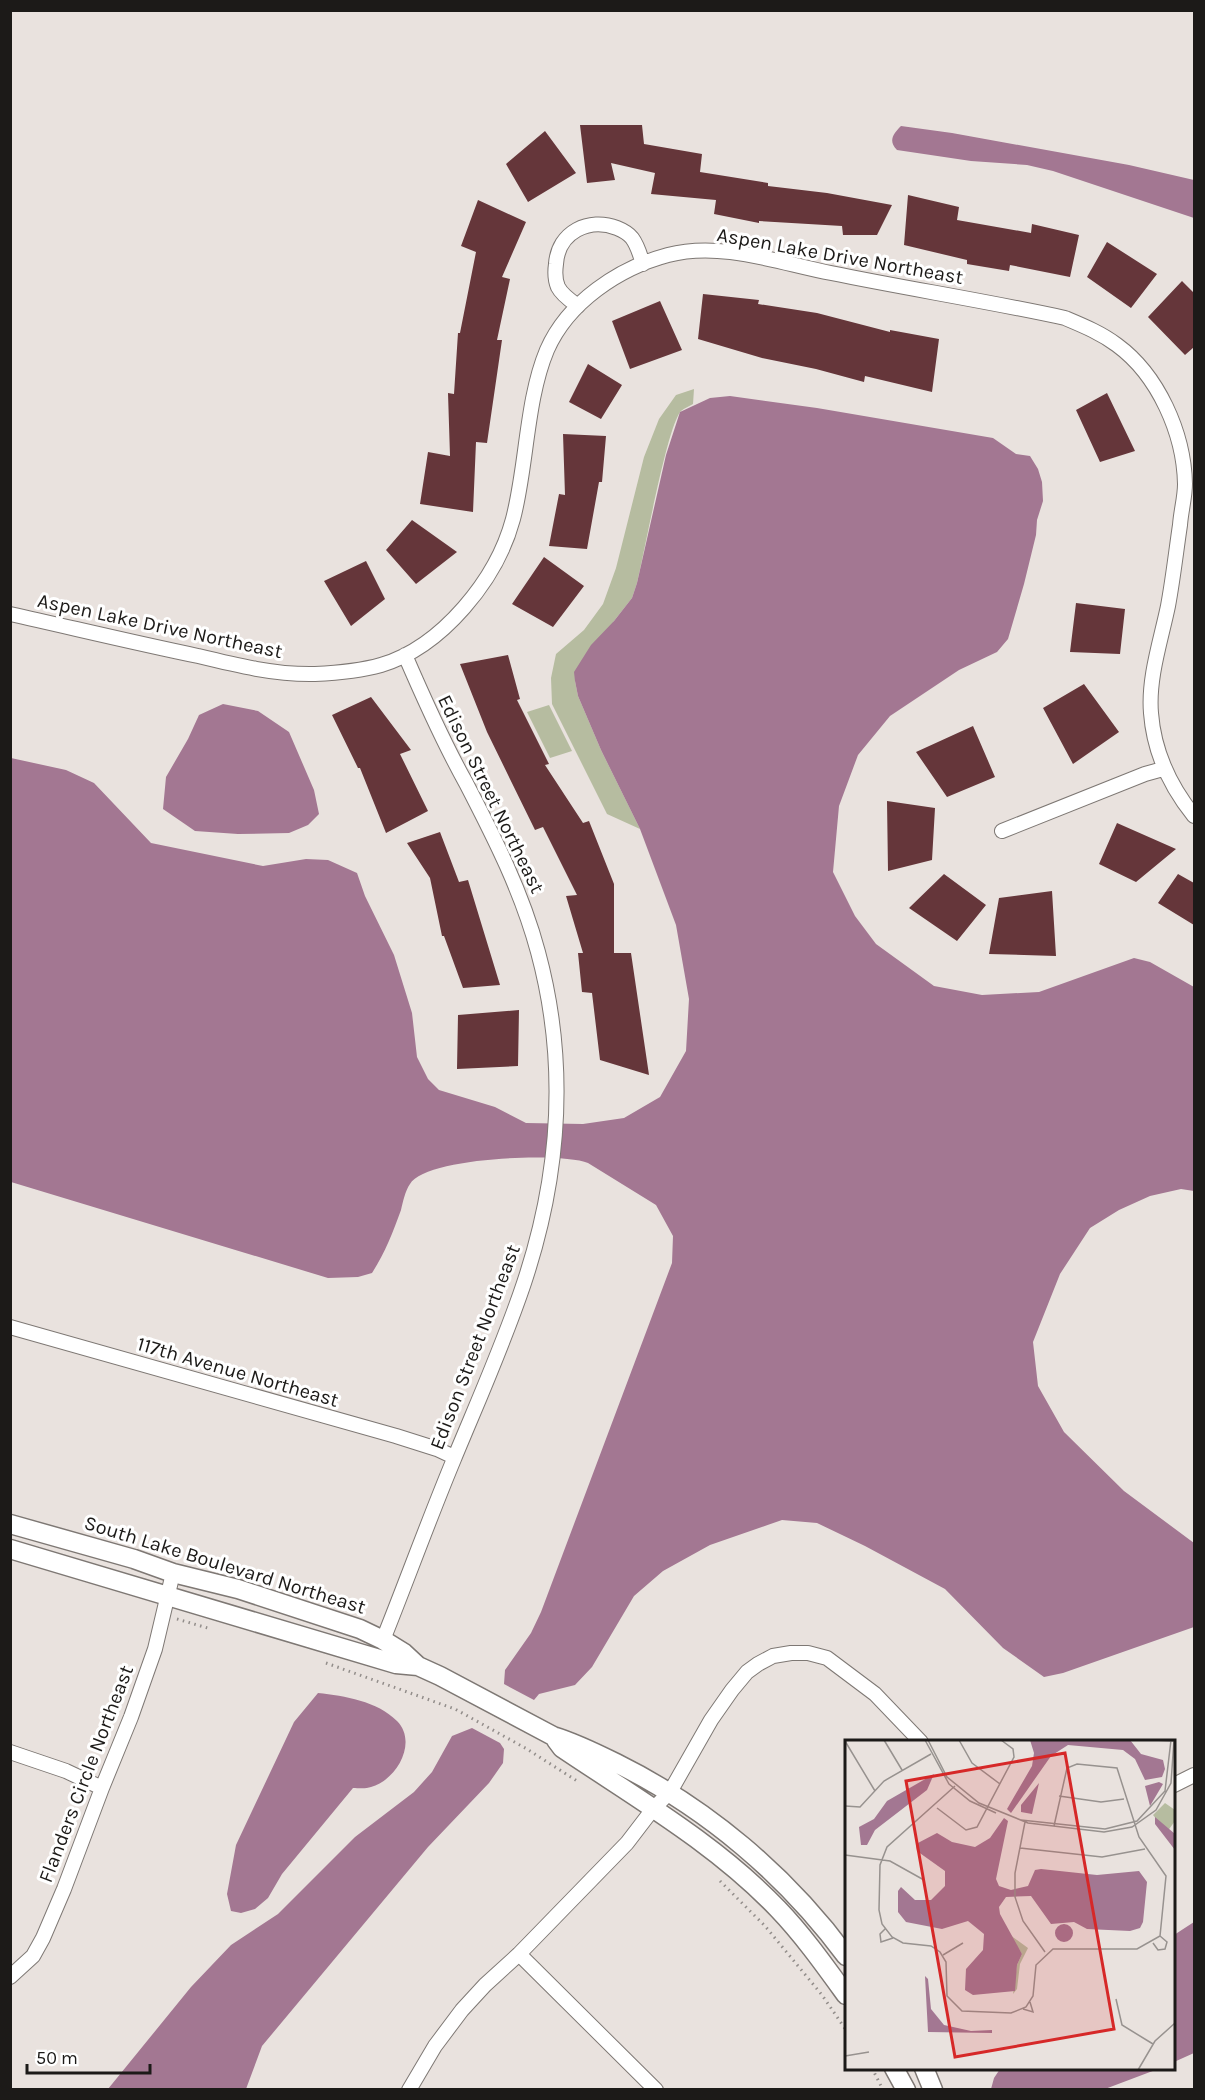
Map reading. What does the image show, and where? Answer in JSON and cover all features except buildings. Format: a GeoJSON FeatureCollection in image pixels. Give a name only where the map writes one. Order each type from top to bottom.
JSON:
{"type":"FeatureCollection","features":[{"type":"Feature","properties":{"kind":"street"},"geometry":{"type":"LineString","coordinates":[[578,306],[565,296],[558,286],[555,272],[556,255],[562,241],[574,230],[589,224],[606,224],[622,230],[631,237],[639,250],[643,264]]}},
{"type":"Feature","properties":{"kind":"street","name":"Aspen Lake Drive Northeast"},"geometry":{"type":"LineString","coordinates":[[10,614],[278,672],[312,674],[346,672],[381,665],[405,655],[455,617],[490,573],[506,543],[514,516],[539,372],[549,347],[578,306],[615,276],[668,255],[693,251],[736,253],[1065,318],[1095,330],[1119,346],[1156,386],[1177,439],[1185,484],[1170,593],[1152,688],[1151,713],[1163,769],[1179,797],[1194,816]]}},
{"type":"Feature","properties":{"kind":"street","name":"Edison Street Northeast"},"geometry":{"type":"LineString","coordinates":[[383,1640],[524,1282],[542,1218],[558,1101],[550,1008],[538,952],[525,911],[487,822],[444,740],[405,655]]}},
{"type":"Feature","properties":{"kind":"street"},"geometry":{"type":"LineString","coordinates":[[1002,831],[1145,774],[1163,769]]}},
{"type":"Feature","properties":{"kind":"street","name":"117th Avenue Northeast"},"geometry":{"type":"LineString","coordinates":[[10,1327],[396,1436],[454,1457]]}},
{"type":"Feature","properties":{"kind":"street","name":"South Lake Boulevard Northeast"},"geometry":{"type":"LineString","coordinates":[[10,1524],[134,1559],[173,1573],[238,1589],[360,1629],[383,1640],[404,1653],[418,1666],[549,1734],[574,1742],[670,1792],[718,1825],[765,1866],[826,1929],[845,1955]]}},
{"type":"Feature","properties":{"kind":"street","name":"South Lake Boulevard Northeast"},"geometry":{"type":"LineString","coordinates":[[10,1549],[396,1664],[418,1666]]}},
{"type":"Feature","properties":{"kind":"street","name":"Flanders Circle Northeast"},"geometry":{"type":"LineString","coordinates":[[10,1977],[33,1956],[43,1938],[91,1820],[155,1649],[173,1573]]}},
{"type":"Feature","properties":{"kind":"street"},"geometry":{"type":"LineString","coordinates":[[409,2090],[435,2046],[462,2010],[627,1843],[653,1809],[670,1792],[711,1720],[747,1672],[773,1656],[808,1653],[827,1658],[875,1695],[919,1740]]}},
{"type":"Feature","properties":{"kind":"street","name":"South Lake Boulevard Northeast"},"geometry":{"type":"LineString","coordinates":[[549,1734],[562,1748],[698,1839],[777,1908],[807,1942],[845,1994]]}},
{"type":"Feature","properties":{"kind":"street"},"geometry":{"type":"LineString","coordinates":[[10,1752],[66,1771],[102,1788]]}},
{"type":"Feature","properties":{"kind":"street"},"geometry":{"type":"LineString","coordinates":[[1175,1784],[1194,1775]]}},
{"type":"Feature","properties":{"kind":"street"},"geometry":{"type":"LineString","coordinates":[[519,1954],[656,2090]]}},
{"type":"Feature","properties":{"kind":"street"},"geometry":{"type":"LineString","coordinates":[[895,2070],[906,2090]]}},
{"type":"Feature","properties":{"kind":"street"},"geometry":{"type":"LineString","coordinates":[[925,2070],[933,2090]]}},
{"type":"Feature","properties":{"kind":"path"},"geometry":{"type":"LineString","coordinates":[[163,1615],[220,1631]]}},
{"type":"Feature","properties":{"kind":"path"},"geometry":{"type":"LineString","coordinates":[[322,1661],[455,1709],[527,1749],[585,1786]]}},
{"type":"Feature","properties":{"kind":"path"},"geometry":{"type":"LineString","coordinates":[[719,1880],[765,1926],[822,1995],[845,2029]]}},
{"type":"Feature","properties":{"kind":"path"},"geometry":{"type":"LineString","coordinates":[[873,2070],[883,2090]]}},
{"type":"Feature","properties":{"kind":"green space"},"geometry":{"type":"Polygon","coordinates":[[[694,389],[693,404],[681,411],[669,440],[632,598],[614,621],[575,681],[578,696],[601,750],[640,829],[607,814],[552,704],[551,678],[556,654],[584,630],[603,604],[616,568],[644,457],[659,419],[676,395],[694,389]]]}},
{"type":"Feature","properties":{"kind":"green space"},"geometry":{"type":"Polygon","coordinates":[[[549,705],[572,751],[550,758],[527,712],[549,705]]]}},
{"type":"Feature","properties":{"kind":"shaded area"},"geometry":{"type":"Polygon","coordinates":[[[901,126],[1129,165],[1194,180],[1194,218],[1053,171],[1027,165],[971,161],[897,150],[892,141],[901,126]]]}},
{"type":"Feature","properties":{"kind":"shaded area"},"geometry":{"type":"Polygon","coordinates":[[[730,396],[817,408],[993,438],[1016,454],[1030,456],[1038,469],[1042,482],[1043,501],[1037,520],[1036,535],[1008,639],[997,652],[959,670],[890,716],[858,755],[839,806],[833,872],[855,916],[876,944],[934,986],[982,995],[1039,992],[1134,958],[1150,962],[1194,987],[1194,1191],[1181,1189],[1150,1196],[1119,1210],[1090,1228],[1060,1274],[1033,1342],[1038,1386],[1064,1432],[1124,1491],[1194,1543],[1194,1627],[1063,1673],[1044,1677],[1003,1648],[945,1589],[817,1523],[782,1520],[710,1545],[663,1571],[634,1596],[592,1667],[575,1685],[539,1694],[534,1700],[504,1684],[505,1670],[531,1633],[541,1612],[672,1263],[673,1236],[656,1205],[588,1163],[551,1158],[494,1159],[440,1168],[421,1175],[408,1187],[392,1234],[372,1273],[358,1277],[328,1278],[11,1182],[11,758],[66,770],[94,783],[151,843],[263,866],[306,859],[328,860],[357,873],[365,896],[394,955],[412,1013],[417,1057],[428,1079],[439,1090],[495,1107],[526,1123],[583,1124],[624,1118],[660,1097],[686,1051],[689,999],[676,925],[640,829],[601,750],[578,696],[574,672],[591,645],[632,598],[666,455],[680,412],[710,398],[730,396]]]}},
{"type":"Feature","properties":{"kind":"shaded area"},"geometry":{"type":"Polygon","coordinates":[[[223,704],[258,711],[289,732],[314,790],[319,814],[308,825],[289,833],[238,834],[195,831],[163,809],[166,777],[199,715],[223,704]]]}},
{"type":"Feature","properties":{"kind":"shaded area"},"geometry":{"type":"Polygon","coordinates":[[[318,1693],[360,1701],[389,1714],[403,1730],[405,1749],[402,1759],[389,1777],[380,1783],[369,1788],[353,1788],[282,1874],[268,1898],[255,1909],[241,1913],[231,1911],[227,1894],[236,1845],[294,1722],[318,1693]]]}},
{"type":"Feature","properties":{"kind":"shaded area"},"geometry":{"type":"Polygon","coordinates":[[[472,1728],[500,1743],[504,1749],[503,1763],[489,1783],[428,1847],[262,2046],[246,2089],[108,2089],[191,1987],[231,1945],[278,1914],[355,1837],[414,1792],[432,1772],[452,1736],[472,1728]]]}},
{"type":"Feature","properties":{"kind":"shaded area"},"geometry":{"type":"Polygon","coordinates":[[[1194,1922],[1194,2053],[1175,2062],[1175,1934],[1194,1922]]]}},
{"type":"Feature","properties":{"kind":"shaded area"},"geometry":{"type":"Polygon","coordinates":[[[999,2070],[1155,2070],[1105,2089],[991,2089],[999,2070]]]}}]}
